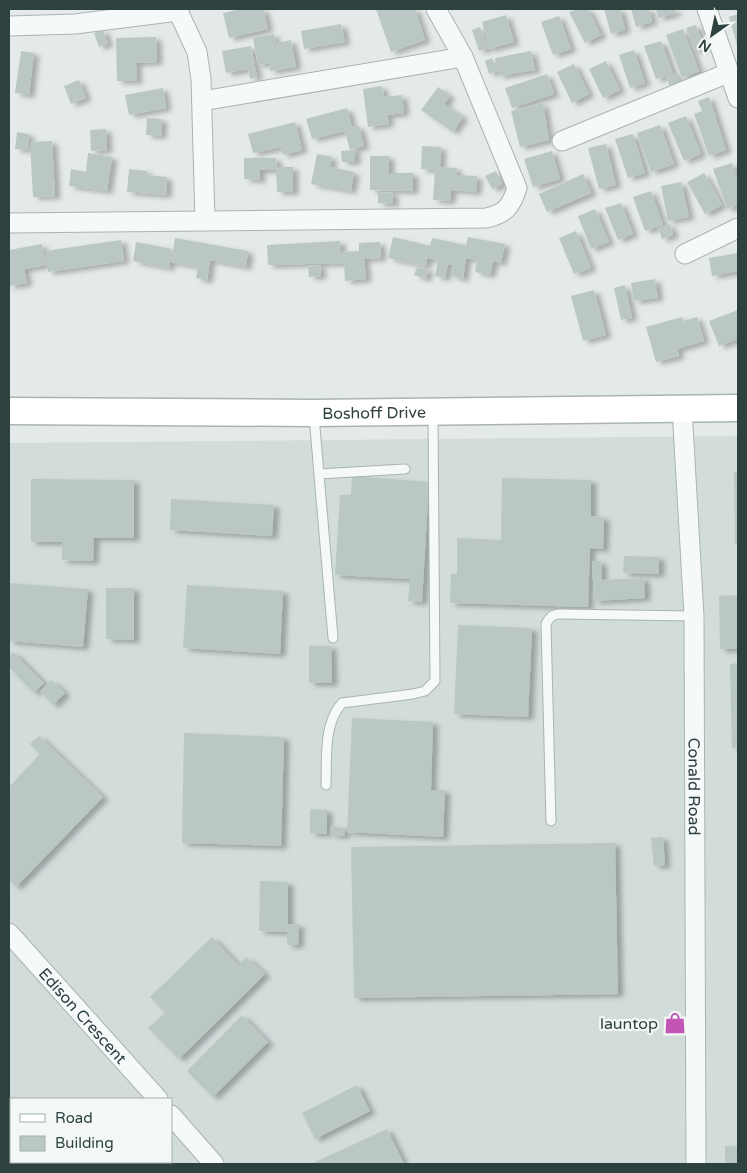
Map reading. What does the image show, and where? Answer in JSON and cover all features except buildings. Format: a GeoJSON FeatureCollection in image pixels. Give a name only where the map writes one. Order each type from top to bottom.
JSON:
{"type":"FeatureCollection","features":[{"type":"Feature","properties":{"kind":"main road","name":"Boshoff Drive"},"geometry":{"type":"LineString","coordinates":[[9,412],[313,413],[738,408]]}},
{"type":"Feature","properties":{"kind":"street"},"geometry":{"type":"LineString","coordinates":[[9,223],[486,218],[501,215],[512,203],[517,188],[463,56],[436,9]]}},
{"type":"Feature","properties":{"kind":"street"},"geometry":{"type":"LineString","coordinates":[[707,9],[733,77],[738,98]]}},
{"type":"Feature","properties":{"kind":"street"},"geometry":{"type":"LineString","coordinates":[[9,26],[75,24],[180,10],[196,52],[202,101],[205,220]]}},
{"type":"Feature","properties":{"kind":"street"},"geometry":{"type":"LineString","coordinates":[[202,101],[463,56]]}},
{"type":"Feature","properties":{"kind":"street"},"geometry":{"type":"LineString","coordinates":[[562,141],[733,77]]}},
{"type":"Feature","properties":{"kind":"street"},"geometry":{"type":"LineString","coordinates":[[685,254],[738,228]]}},
{"type":"Feature","properties":{"kind":"street","name":"Conald Road"},"geometry":{"type":"LineString","coordinates":[[682,408],[694,616],[696,1164]]}},
{"type":"Feature","properties":{"kind":"street","name":"Edison Crescent"},"geometry":{"type":"LineString","coordinates":[[9,933],[157,1098]]}},
{"type":"Feature","properties":{"kind":"street"},"geometry":{"type":"LineString","coordinates":[[172,1115],[214,1164]]}},
{"type":"Feature","properties":{"kind":"lane"},"geometry":{"type":"LineString","coordinates":[[326,785],[328,730],[336,710],[342,703],[413,694],[425,691],[436,681],[434,411]]}},
{"type":"Feature","properties":{"kind":"lane"},"geometry":{"type":"LineString","coordinates":[[313,413],[333,638]]}},
{"type":"Feature","properties":{"kind":"lane"},"geometry":{"type":"LineString","coordinates":[[319,474],[405,469]]}},
{"type":"Feature","properties":{"kind":"lane"},"geometry":{"type":"LineString","coordinates":[[551,822],[546,624],[549,619],[554,614],[694,616]]}},
{"type":"Feature","properties":{"kind":"shaded area"},"geometry":{"type":"Polygon","coordinates":[[[738,436],[738,1164],[9,1164],[9,443],[738,436]]]}},
{"type":"Feature","properties":{"kind":"place","name":"launtop"},"geometry":{"type":"Point","coordinates":[675,1023]}}]}
